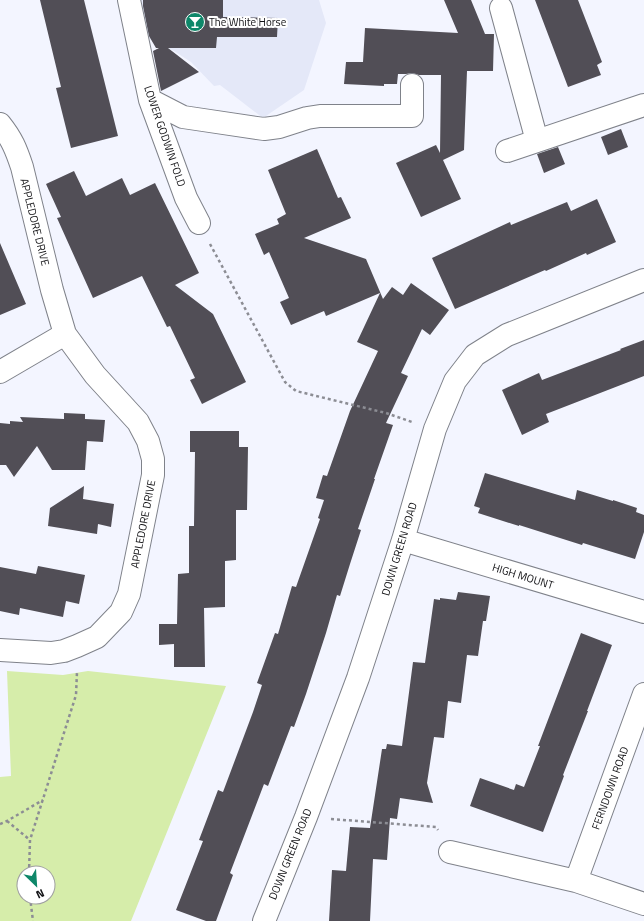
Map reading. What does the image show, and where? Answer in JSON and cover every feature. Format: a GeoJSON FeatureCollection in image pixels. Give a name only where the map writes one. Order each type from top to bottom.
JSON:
{"type":"FeatureCollection","features":[{"type":"Feature","properties":{"kind":"street","name":"LOWER GODWIN FOLD"},"geometry":{"type":"LineString","coordinates":[[129,0],[150,100],[186,198],[199,223]]}},
{"type":"Feature","properties":{"kind":"street"},"geometry":{"type":"LineString","coordinates":[[502,8],[537,141]]}},
{"type":"Feature","properties":{"kind":"street"},"geometry":{"type":"LineString","coordinates":[[150,100],[183,117],[264,129],[279,127],[307,118],[320,116],[412,116],[412,85]]}},
{"type":"Feature","properties":{"kind":"street"},"geometry":{"type":"LineString","coordinates":[[507,151],[644,105]]}},
{"type":"Feature","properties":{"kind":"street","name":"APPLEDORE DRIVE"},"geometry":{"type":"LineString","coordinates":[[0,124],[8,134],[16,149],[22,167],[52,290],[65,334],[95,375],[138,422],[148,441],[153,459],[153,475],[129,594],[120,612],[97,637],[64,651],[51,653],[0,650]]}},
{"type":"Feature","properties":{"kind":"street","name":"DOWN GREEN ROAD"},"geometry":{"type":"LineString","coordinates":[[264,921],[306,817],[358,678],[403,540],[435,429],[455,381],[475,355],[507,335],[644,280]]}},
{"type":"Feature","properties":{"kind":"street"},"geometry":{"type":"LineString","coordinates":[[0,372],[65,334]]}},
{"type":"Feature","properties":{"kind":"street","name":"HIGH MOUNT"},"geometry":{"type":"LineString","coordinates":[[403,540],[644,612]]}},
{"type":"Feature","properties":{"kind":"street","name":"FERNDOWN ROAD"},"geometry":{"type":"LineString","coordinates":[[576,881],[644,694]]}},
{"type":"Feature","properties":{"kind":"street"},"geometry":{"type":"LineString","coordinates":[[450,852],[576,881],[644,904]]}},
{"type":"Feature","properties":{"kind":"path"},"geometry":{"type":"LineString","coordinates":[[199,223],[285,382],[296,391],[386,413],[435,429]]}},
{"type":"Feature","properties":{"kind":"path"},"geometry":{"type":"LineString","coordinates":[[29,865],[30,840],[76,695],[78,646]]}},
{"type":"Feature","properties":{"kind":"path"},"geometry":{"type":"LineString","coordinates":[[0,824],[43,800]]}},
{"type":"Feature","properties":{"kind":"path"},"geometry":{"type":"LineString","coordinates":[[306,817],[436,827],[450,852]]}},
{"type":"Feature","properties":{"kind":"path"},"geometry":{"type":"LineString","coordinates":[[7,821],[30,840]]}},
{"type":"Feature","properties":{"kind":"path"},"geometry":{"type":"LineString","coordinates":[[31,905],[32,921]]}},
{"type":"Feature","properties":{"kind":"shaded area"},"geometry":{"type":"Polygon","coordinates":[[[134,0],[319,0],[326,23],[304,90],[263,118],[220,85],[214,86],[191,62],[174,51],[150,39],[140,28],[134,0]]]}},
{"type":"Feature","properties":{"kind":"green space"},"geometry":{"type":"Polygon","coordinates":[[[7,671],[63,675],[88,671],[226,686],[131,921],[0,921],[0,777],[11,776],[7,671]]]}},
{"type":"Feature","properties":{"kind":"building"},"geometry":{"type":"Polygon","coordinates":[[[40,0],[84,0],[118,136],[71,148],[56,88],[61,87],[40,0]]]}},
{"type":"Feature","properties":{"kind":"building","name":"The White Horse"},"geometry":{"type":"Polygon","coordinates":[[[143,0],[223,0],[223,17],[278,18],[277,37],[217,37],[216,48],[168,48],[199,72],[161,91],[153,51],[159,48],[156,48],[149,36],[143,0]]]}},
{"type":"Feature","properties":{"kind":"building"},"geometry":{"type":"Polygon","coordinates":[[[444,0],[471,0],[485,34],[494,34],[493,71],[467,71],[464,150],[443,160],[461,199],[421,217],[396,163],[436,145],[440,153],[441,75],[419,75],[412,73],[398,74],[397,84],[384,84],[384,86],[344,84],[346,62],[363,62],[365,28],[458,33],[444,0]]]}},
{"type":"Feature","properties":{"kind":"building"},"geometry":{"type":"Polygon","coordinates":[[[535,0],[578,0],[602,62],[597,65],[601,75],[568,87],[535,0]]]}},
{"type":"Feature","properties":{"kind":"building"},"geometry":{"type":"Polygon","coordinates":[[[621,129],[628,147],[608,155],[601,137],[621,129]]]}},
{"type":"Feature","properties":{"kind":"building"},"geometry":{"type":"Polygon","coordinates":[[[558,147],[565,164],[544,173],[537,154],[558,147]]]}},
{"type":"Feature","properties":{"kind":"building"},"geometry":{"type":"Polygon","coordinates":[[[317,149],[338,198],[341,197],[351,218],[304,238],[366,259],[383,299],[392,287],[403,295],[411,283],[449,310],[430,335],[422,329],[401,373],[408,376],[386,423],[393,425],[358,529],[361,530],[340,596],[337,595],[306,694],[294,727],[291,726],[268,786],[264,784],[230,873],[233,875],[216,921],[206,921],[176,910],[203,841],[199,840],[218,790],[223,792],[253,712],[262,685],[257,683],[275,633],[278,634],[292,586],[296,587],[320,519],[318,518],[324,500],[316,498],[323,475],[327,476],[350,411],[378,351],[357,342],[380,293],[326,316],[324,311],[291,325],[280,302],[289,298],[269,252],[264,255],[255,234],[279,224],[277,219],[286,214],[268,170],[317,149]]]}},
{"type":"Feature","properties":{"kind":"building"},"geometry":{"type":"Polygon","coordinates":[[[74,171],[86,196],[122,178],[130,195],[155,183],[199,273],[175,285],[213,314],[246,382],[202,404],[190,380],[195,378],[170,326],[167,327],[142,276],[93,298],[57,218],[61,217],[46,184],[74,171]]]}},
{"type":"Feature","properties":{"kind":"building"},"geometry":{"type":"Polygon","coordinates":[[[597,199],[616,242],[587,255],[586,253],[546,271],[545,270],[455,309],[432,258],[510,222],[511,225],[567,202],[571,211],[597,199]]]}},
{"type":"Feature","properties":{"kind":"building"},"geometry":{"type":"Polygon","coordinates":[[[0,243],[26,304],[0,315],[0,243]]]}},
{"type":"Feature","properties":{"kind":"building"},"geometry":{"type":"Polygon","coordinates":[[[644,340],[644,376],[546,414],[549,422],[522,435],[502,390],[539,373],[542,380],[644,340]]]}},
{"type":"Feature","properties":{"kind":"building"},"geometry":{"type":"Polygon","coordinates":[[[64,413],[85,414],[85,419],[105,420],[103,442],[87,441],[85,470],[52,470],[37,446],[14,477],[6,465],[0,465],[0,423],[10,424],[10,421],[23,422],[20,417],[64,419],[64,413]]]}},
{"type":"Feature","properties":{"kind":"building"},"geometry":{"type":"Polygon","coordinates":[[[190,431],[239,431],[239,447],[248,447],[247,510],[236,510],[236,560],[225,561],[225,607],[204,608],[205,667],[174,667],[174,644],[159,645],[159,624],[177,624],[178,574],[189,573],[189,526],[194,526],[195,452],[190,452],[190,431]]]}},
{"type":"Feature","properties":{"kind":"building"},"geometry":{"type":"Polygon","coordinates":[[[485,473],[575,500],[577,490],[637,508],[636,512],[644,515],[644,532],[635,559],[583,543],[582,545],[478,513],[480,508],[474,506],[485,473]]]}},
{"type":"Feature","properties":{"kind":"building"},"geometry":{"type":"Polygon","coordinates":[[[84,486],[83,499],[114,504],[111,527],[98,524],[97,534],[48,526],[50,508],[84,486]]]}},
{"type":"Feature","properties":{"kind":"building"},"geometry":{"type":"Polygon","coordinates":[[[38,566],[85,575],[79,604],[66,601],[63,617],[20,608],[19,615],[0,611],[0,567],[36,574],[38,566]]]}},
{"type":"Feature","properties":{"kind":"building"},"geometry":{"type":"Polygon","coordinates":[[[458,592],[490,596],[486,621],[483,621],[478,656],[467,655],[461,703],[448,701],[444,738],[434,737],[427,783],[433,803],[400,798],[397,819],[390,818],[387,860],[373,859],[370,921],[329,921],[332,870],[346,871],[350,827],[370,828],[382,749],[386,749],[387,744],[402,746],[413,662],[425,663],[434,599],[440,600],[440,598],[456,600],[458,592]]]}},
{"type":"Feature","properties":{"kind":"building"},"geometry":{"type":"Polygon","coordinates":[[[581,633],[612,645],[543,832],[470,806],[480,778],[514,790],[516,784],[524,787],[581,633]]]}},
{"type":"Feature","properties":{"kind":"place","name":"The White Horse"},"geometry":{"type":"Point","coordinates":[195,22]}}]}
